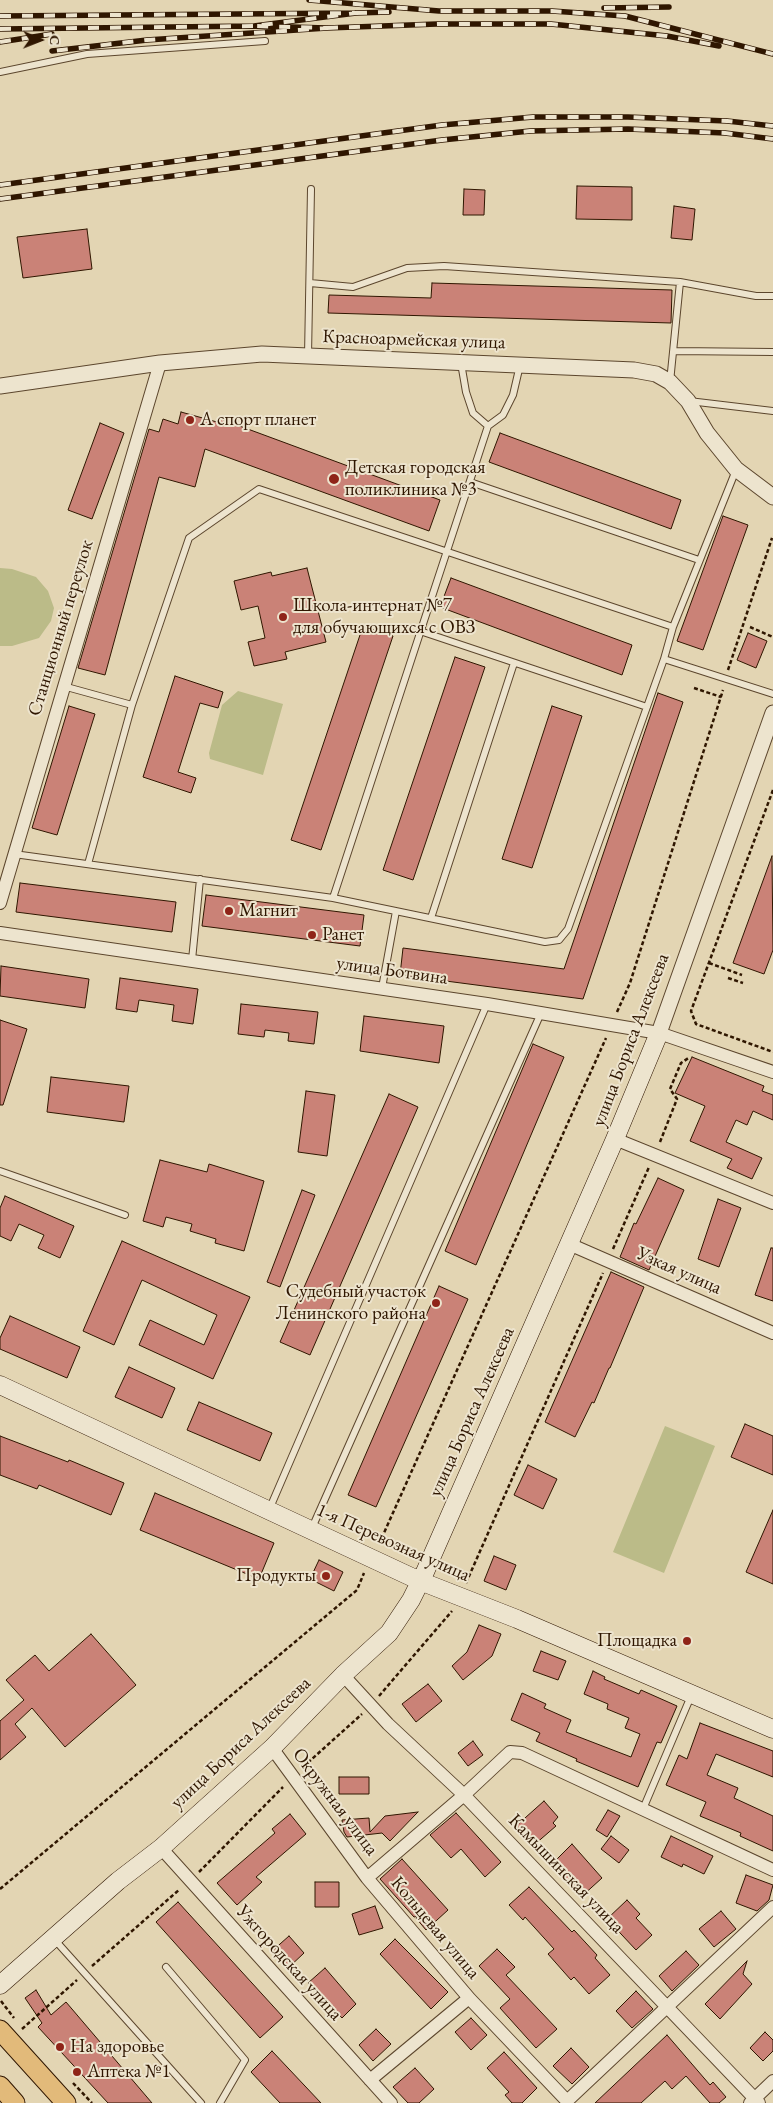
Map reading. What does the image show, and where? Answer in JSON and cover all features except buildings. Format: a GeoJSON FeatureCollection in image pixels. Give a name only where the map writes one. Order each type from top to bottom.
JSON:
{"type":"FeatureCollection","features":[{"type":"Feature","properties":{"kind":"main road","name":"улица Бориса Алексеева"},"geometry":{"type":"LineString","coordinates":[[0,1985],[118,1881],[161,1848],[272,1748],[344,1675],[389,1633],[420,1581],[615,1139],[659,1033]]}},
{"type":"Feature","properties":{"kind":"main road","name":"1-я Перевозная улица"},"geometry":{"type":"LineString","coordinates":[[0,1385],[420,1581],[517,1619],[773,1729]]}},
{"type":"Feature","properties":{"kind":"main road"},"geometry":{"type":"LineString","coordinates":[[0,2030],[66,2103]]}},
{"type":"Feature","properties":{"kind":"main road"},"geometry":{"type":"LineString","coordinates":[[0,2086],[16,2103]]}},
{"type":"Feature","properties":{"kind":"street","name":"Красноармейская улица"},"geometry":{"type":"LineString","coordinates":[[0,386],[160,363],[262,354],[634,370],[656,374],[670,382],[688,401],[707,433],[736,469],[773,497]]}},
{"type":"Feature","properties":{"kind":"street","name":"Станционный переулок"},"geometry":{"type":"LineString","coordinates":[[0,903],[160,363]]}},
{"type":"Feature","properties":{"kind":"street","name":"улица Бориса Алексеева"},"geometry":{"type":"LineString","coordinates":[[659,1033],[773,712]]}},
{"type":"Feature","properties":{"kind":"street","name":"улица Ботвина"},"geometry":{"type":"LineString","coordinates":[[0,933],[382,988],[659,1033],[773,1072]]}},
{"type":"Feature","properties":{"kind":"street"},"geometry":{"type":"LineString","coordinates":[[615,1139],[773,1203]]}},
{"type":"Feature","properties":{"kind":"street","name":"Узкая улица"},"geometry":{"type":"LineString","coordinates":[[569,1244],[773,1333]]}},
{"type":"Feature","properties":{"kind":"street","name":"Камышинская улица"},"geometry":{"type":"LineString","coordinates":[[344,1675],[371,1706],[464,1795],[667,2007],[754,2102]]}},
{"type":"Feature","properties":{"kind":"street","name":"Окружная улица"},"geometry":{"type":"LineString","coordinates":[[272,1748],[367,1878]]}},
{"type":"Feature","properties":{"kind":"street","name":"Кольцевая улица"},"geometry":{"type":"LineString","coordinates":[[773,1870],[522,1754],[510,1752],[464,1795],[367,1878],[469,1998],[567,2101],[773,1907]]}},
{"type":"Feature","properties":{"kind":"street","name":"Ужгородская улица"},"geometry":{"type":"LineString","coordinates":[[161,1848],[391,2103]]}},
{"type":"Feature","properties":{"kind":"street"},"geometry":{"type":"LineString","coordinates":[[370,2080],[469,1998]]}},
{"type":"Feature","properties":{"kind":"street"},"geometry":{"type":"LineString","coordinates":[[754,2102],[773,2081]]}},
{"type":"Feature","properties":{"kind":"lane"},"geometry":{"type":"LineString","coordinates":[[0,72],[87,54],[265,41]]}},
{"type":"Feature","properties":{"kind":"lane"},"geometry":{"type":"LineString","coordinates":[[308,356],[311,189]]}},
{"type":"Feature","properties":{"kind":"lane"},"geometry":{"type":"LineString","coordinates":[[310,283],[353,287],[407,268],[444,266],[680,282],[756,296],[773,296]]}},
{"type":"Feature","properties":{"kind":"lane"},"geometry":{"type":"LineString","coordinates":[[670,382],[680,282]]}},
{"type":"Feature","properties":{"kind":"lane"},"geometry":{"type":"LineString","coordinates":[[674,351],[773,352]]}},
{"type":"Feature","properties":{"kind":"lane"},"geometry":{"type":"LineString","coordinates":[[461,362],[466,392],[473,413],[488,426]]}},
{"type":"Feature","properties":{"kind":"lane"},"geometry":{"type":"LineString","coordinates":[[334,898],[488,426],[503,415],[513,396],[520,365]]}},
{"type":"Feature","properties":{"kind":"lane"},"geometry":{"type":"LineString","coordinates":[[688,401],[773,410]]}},
{"type":"Feature","properties":{"kind":"lane"},"geometry":{"type":"LineString","coordinates":[[14,854],[334,898],[545,942],[559,940],[568,930],[664,659],[673,627],[736,469]]}},
{"type":"Feature","properties":{"kind":"lane"},"geometry":{"type":"LineString","coordinates":[[470,482],[699,560]]}},
{"type":"Feature","properties":{"kind":"lane"},"geometry":{"type":"LineString","coordinates":[[88,864],[132,705],[189,538],[259,489],[673,627]]}},
{"type":"Feature","properties":{"kind":"lane"},"geometry":{"type":"LineString","coordinates":[[420,631],[647,707]]}},
{"type":"Feature","properties":{"kind":"lane"},"geometry":{"type":"LineString","coordinates":[[664,659],[773,694]]}},
{"type":"Feature","properties":{"kind":"lane"},"geometry":{"type":"LineString","coordinates":[[431,918],[514,663]]}},
{"type":"Feature","properties":{"kind":"lane"},"geometry":{"type":"LineString","coordinates":[[63,686],[132,705]]}},
{"type":"Feature","properties":{"kind":"lane"},"geometry":{"type":"LineString","coordinates":[[192,960],[200,879]]}},
{"type":"Feature","properties":{"kind":"lane"},"geometry":{"type":"LineString","coordinates":[[382,988],[396,911]]}},
{"type":"Feature","properties":{"kind":"lane"},"geometry":{"type":"LineString","coordinates":[[269,1510],[487,1004]]}},
{"type":"Feature","properties":{"kind":"lane"},"geometry":{"type":"LineString","coordinates":[[311,1529],[541,1013]]}},
{"type":"Feature","properties":{"kind":"lane"},"geometry":{"type":"LineString","coordinates":[[0,1171],[125,1215]]}},
{"type":"Feature","properties":{"kind":"lane"},"geometry":{"type":"LineString","coordinates":[[643,1809],[692,1694]]}},
{"type":"Feature","properties":{"kind":"lane"},"geometry":{"type":"LineString","coordinates":[[54,1938],[201,2103]]}},
{"type":"Feature","properties":{"kind":"lane"},"geometry":{"type":"LineString","coordinates":[[166,1968],[245,2060],[220,2103]]}},
{"type":"Feature","properties":{"kind":"path"},"geometry":{"type":"LineString","coordinates":[[0,1889],[356,1590],[630,983],[721,697],[725,678],[772,538]]}},
{"type":"Feature","properties":{"kind":"path"},"geometry":{"type":"LineString","coordinates":[[750,627],[773,637]]}},
{"type":"Feature","properties":{"kind":"path"},"geometry":{"type":"LineString","coordinates":[[694,688],[721,697]]}},
{"type":"Feature","properties":{"kind":"path"},"geometry":{"type":"LineString","coordinates":[[773,790],[691,1011],[696,1024],[773,1052]]}},
{"type":"Feature","properties":{"kind":"path"},"geometry":{"type":"LineString","coordinates":[[709,963],[742,975]]}},
{"type":"Feature","properties":{"kind":"path"},"geometry":{"type":"LineString","coordinates":[[728,978],[743,983]]}},
{"type":"Feature","properties":{"kind":"path"},"geometry":{"type":"LineString","coordinates":[[0,1999],[22,2029],[190,1881],[293,1777],[371,1706],[456,1606],[655,1154],[677,1099],[670,1089],[681,1063]]}},
{"type":"Feature","properties":{"kind":"green space"},"geometry":{"type":"Polygon","coordinates":[[[0,568],[12,569],[36,577],[48,591],[54,608],[51,621],[39,638],[12,646],[0,646],[0,568]]]}},
{"type":"Feature","properties":{"kind":"green space"},"geometry":{"type":"Polygon","coordinates":[[[238,691],[283,704],[263,775],[210,759],[209,753],[222,705],[238,691]]]}},
{"type":"Feature","properties":{"kind":"green space"},"geometry":{"type":"Polygon","coordinates":[[[665,1426],[715,1446],[664,1573],[613,1552],[665,1426]]]}},
{"type":"Feature","properties":{"kind":"railway"},"geometry":{"type":"LineString","coordinates":[[309,0],[439,11],[552,11],[625,16],[773,54]]}},
{"type":"Feature","properties":{"kind":"railway"},"geometry":{"type":"LineString","coordinates":[[604,8],[669,7]]}},
{"type":"Feature","properties":{"kind":"railway"},"geometry":{"type":"LineString","coordinates":[[356,13],[389,12]]}},
{"type":"Feature","properties":{"kind":"railway"},"geometry":{"type":"LineString","coordinates":[[0,16],[356,13],[254,26],[327,28],[147,40],[52,51]]}},
{"type":"Feature","properties":{"kind":"railway"},"geometry":{"type":"LineString","coordinates":[[327,28],[437,24],[551,24],[667,36],[719,46]]}},
{"type":"Feature","properties":{"kind":"railway"},"geometry":{"type":"LineString","coordinates":[[0,29],[254,26]]}},
{"type":"Feature","properties":{"kind":"railway"},"geometry":{"type":"LineString","coordinates":[[0,42],[52,34]]}},
{"type":"Feature","properties":{"kind":"railway"},"geometry":{"type":"LineString","coordinates":[[0,185],[442,125],[533,117],[628,117],[727,121],[773,126]]}},
{"type":"Feature","properties":{"kind":"railway"},"geometry":{"type":"LineString","coordinates":[[0,199],[442,140],[530,131],[628,129],[725,133],[773,139]]}},
{"type":"Feature","properties":{"kind":"place","name":"А спорт планет"},"geometry":{"type":"Point","coordinates":[190,420]}},
{"type":"Feature","properties":{"kind":"place","name":"Детская городская поликлиника №3"},"geometry":{"type":"Point","coordinates":[334,479]}},
{"type":"Feature","properties":{"kind":"place","name":"Школа-интернат №7 для обучающихся с ОВЗ"},"geometry":{"type":"Point","coordinates":[283,617]}},
{"type":"Feature","properties":{"kind":"place","name":"Магнит"},"geometry":{"type":"Point","coordinates":[229,911]}},
{"type":"Feature","properties":{"kind":"place","name":"Ранет"},"geometry":{"type":"Point","coordinates":[312,935]}},
{"type":"Feature","properties":{"kind":"place","name":"Судебный участок Ленинского района"},"geometry":{"type":"Point","coordinates":[436,1303]}},
{"type":"Feature","properties":{"kind":"place","name":"Продукты"},"geometry":{"type":"Point","coordinates":[326,1576]}},
{"type":"Feature","properties":{"kind":"place","name":"Площадка"},"geometry":{"type":"Point","coordinates":[687,1641]}},
{"type":"Feature","properties":{"kind":"place","name":"На здоровье"},"geometry":{"type":"Point","coordinates":[60,2047]}},
{"type":"Feature","properties":{"kind":"place","name":"Аптека №1"},"geometry":{"type":"Point","coordinates":[77,2072]}}]}
